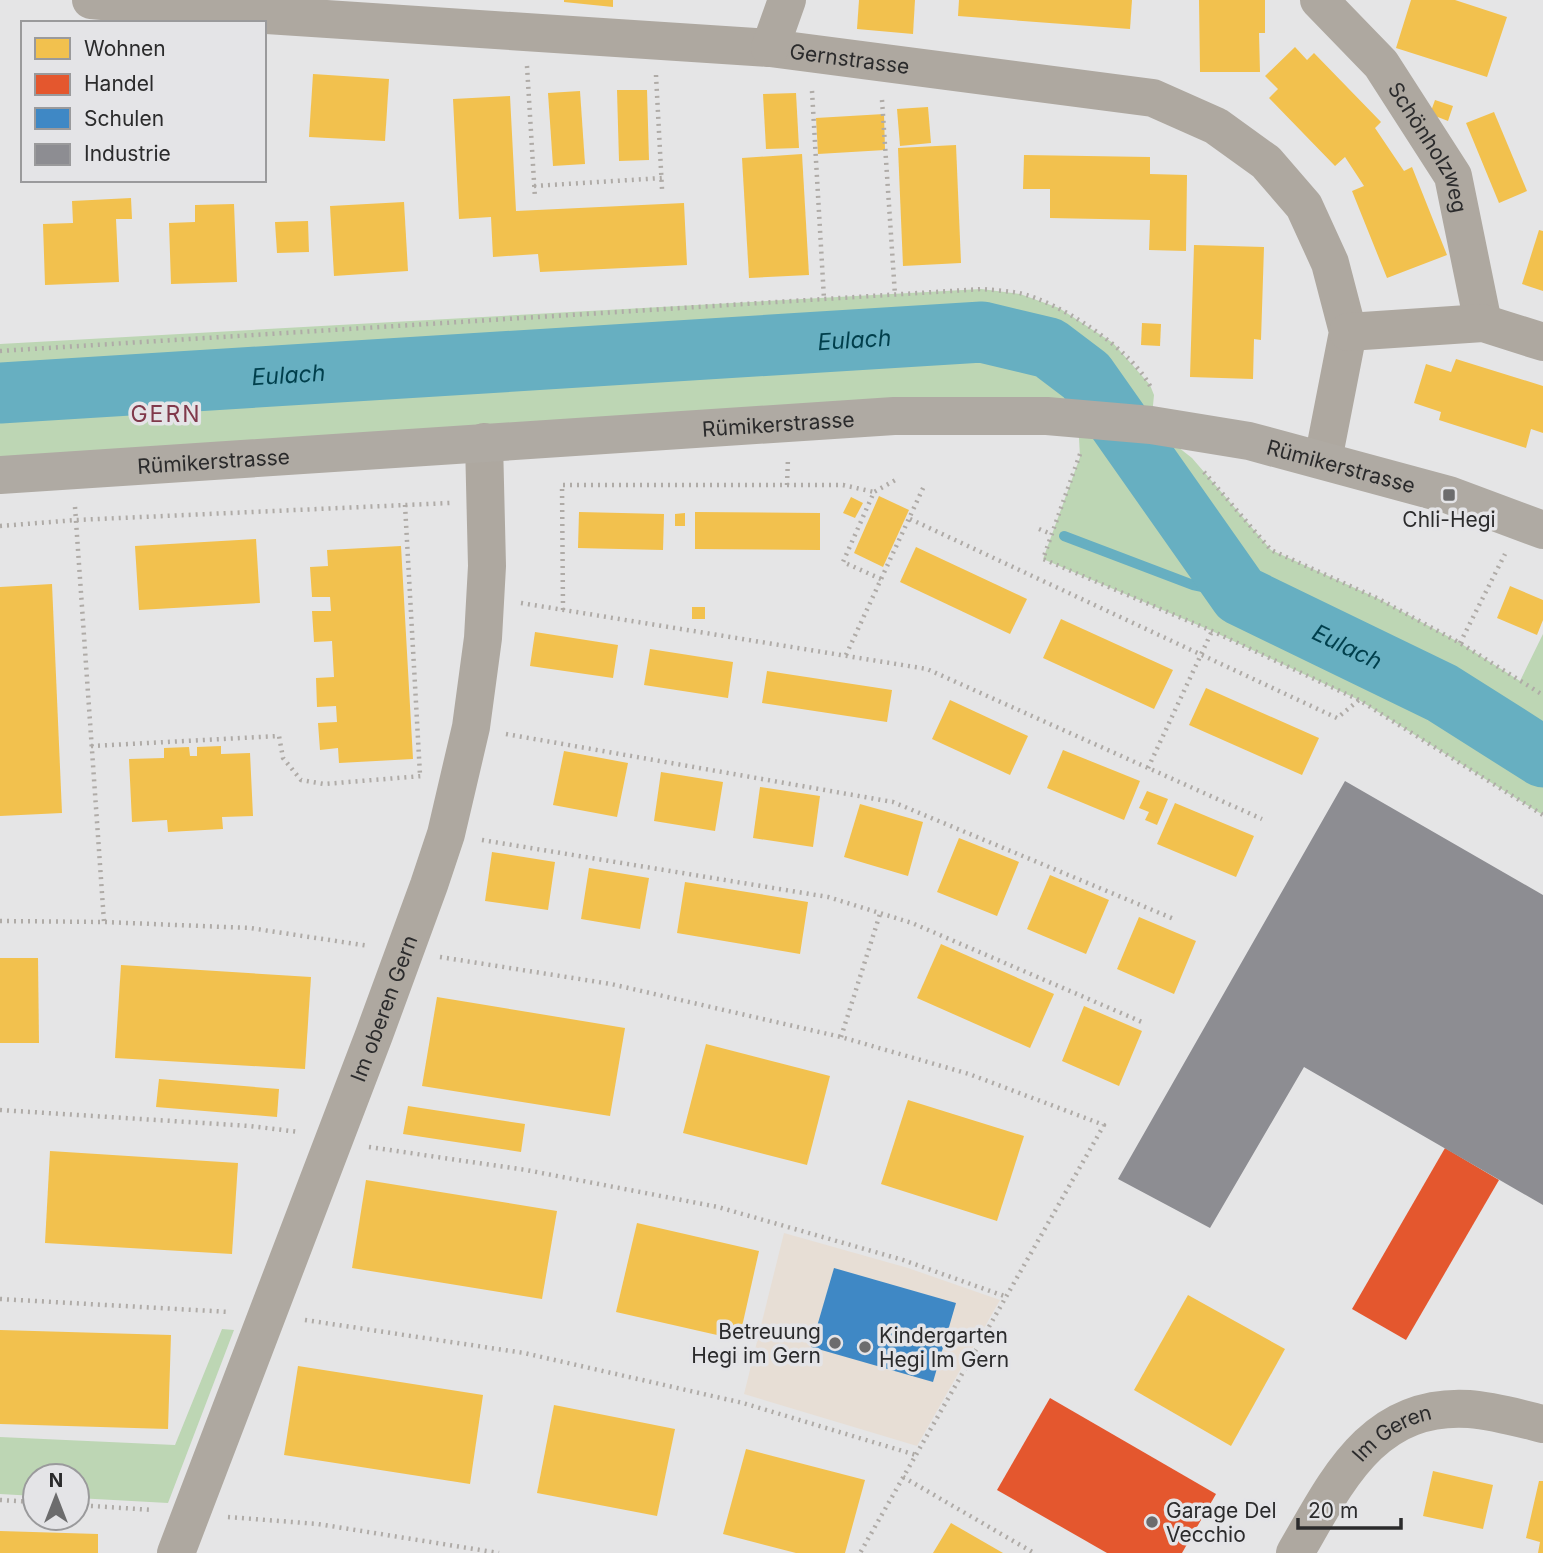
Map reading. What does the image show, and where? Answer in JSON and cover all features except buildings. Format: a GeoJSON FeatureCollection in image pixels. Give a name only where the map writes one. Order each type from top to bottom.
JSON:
{"type":"FeatureCollection","features":[{"type":"Feature","properties":{"kind":"main road","name":"Rümikerstrasse"},"geometry":{"type":"LineString","coordinates":[[0,475],[894,416],[1047,416],[1086,419],[1152,410],[1249,441],[1449,495],[1543,530]]}},
{"type":"Feature","properties":{"kind":"street","name":"Gernstrasse"},"geometry":{"type":"LineString","coordinates":[[91,0],[250,14],[770,48],[1153,98],[1216,126],[1266,162],[1304,206],[1330,263],[1348,332],[1322,460]]}},
{"type":"Feature","properties":{"kind":"street"},"geometry":{"type":"LineString","coordinates":[[770,48],[788,0]]}},
{"type":"Feature","properties":{"kind":"street","name":"Schönholzweg"},"geometry":{"type":"LineString","coordinates":[[1318,0],[1381,64],[1453,176],[1483,323]]}},
{"type":"Feature","properties":{"kind":"street"},"geometry":{"type":"LineString","coordinates":[[1348,332],[1483,323],[1543,342]]}},
{"type":"Feature","properties":{"kind":"street","name":"Im oberen Gern"},"geometry":{"type":"LineString","coordinates":[[176,1553],[405,951],[446,834],[471,727],[480,668],[486,598],[484,442]]}},
{"type":"Feature","properties":{"kind":"street","name":"Im Geren"},"geometry":{"type":"LineString","coordinates":[[1295,1553],[1350,1462],[1383,1433],[1401,1422],[1438,1410],[1456,1409],[1496,1413],[1543,1424]]}},
{"type":"Feature","properties":{"kind":"path"},"geometry":{"type":"LineString","coordinates":[[527,58],[534,198]]}},
{"type":"Feature","properties":{"kind":"path"},"geometry":{"type":"LineString","coordinates":[[655,68],[663,189]]}},
{"type":"Feature","properties":{"kind":"path"},"geometry":{"type":"LineString","coordinates":[[811,82],[824,299]]}},
{"type":"Feature","properties":{"kind":"path"},"geometry":{"type":"LineString","coordinates":[[881,89],[894,295]]}},
{"type":"Feature","properties":{"kind":"path"},"geometry":{"type":"LineString","coordinates":[[534,186],[662,178]]}},
{"type":"Feature","properties":{"kind":"path"},"geometry":{"type":"LineString","coordinates":[[0,351],[982,289],[1020,294],[1059,308],[1113,343],[1150,386],[1152,410]]}},
{"type":"Feature","properties":{"kind":"path"},"geometry":{"type":"LineString","coordinates":[[1086,419],[1080,457],[1043,559],[1212,631],[1359,700],[1543,815]]}},
{"type":"Feature","properties":{"kind":"path"},"geometry":{"type":"LineString","coordinates":[[787,485],[788,447]]}},
{"type":"Feature","properties":{"kind":"path"},"geometry":{"type":"LineString","coordinates":[[1201,468],[1271,550],[1379,599],[1460,643],[1543,695]]}},
{"type":"Feature","properties":{"kind":"path"},"geometry":{"type":"LineString","coordinates":[[881,579],[844,562],[874,492],[899,478]]}},
{"type":"Feature","properties":{"kind":"path"},"geometry":{"type":"LineString","coordinates":[[563,610],[562,485],[843,485],[874,492]]}},
{"type":"Feature","properties":{"kind":"path"},"geometry":{"type":"LineString","coordinates":[[846,655],[923,486]]}},
{"type":"Feature","properties":{"kind":"path"},"geometry":{"type":"LineString","coordinates":[[75,501],[104,922]]}},
{"type":"Feature","properties":{"kind":"path"},"geometry":{"type":"LineString","coordinates":[[0,526],[76,520],[486,502]]}},
{"type":"Feature","properties":{"kind":"path"},"geometry":{"type":"LineString","coordinates":[[405,505],[420,775]]}},
{"type":"Feature","properties":{"kind":"path"},"geometry":{"type":"LineString","coordinates":[[910,519],[1337,718],[1359,700]]}},
{"type":"Feature","properties":{"kind":"path"},"geometry":{"type":"LineString","coordinates":[[1039,529],[1052,534]]}},
{"type":"Feature","properties":{"kind":"path"},"geometry":{"type":"LineString","coordinates":[[1460,643],[1506,552]]}},
{"type":"Feature","properties":{"kind":"path"},"geometry":{"type":"LineString","coordinates":[[486,598],[927,668],[1262,819]]}},
{"type":"Feature","properties":{"kind":"path"},"geometry":{"type":"LineString","coordinates":[[1148,768],[1212,631]]}},
{"type":"Feature","properties":{"kind":"path"},"geometry":{"type":"LineString","coordinates":[[471,727],[893,802],[1174,919]]}},
{"type":"Feature","properties":{"kind":"path"},"geometry":{"type":"LineString","coordinates":[[91,746],[279,736],[283,758],[301,780],[324,784],[420,775],[459,781]]}},
{"type":"Feature","properties":{"kind":"path"},"geometry":{"type":"LineString","coordinates":[[446,834],[828,897],[912,923],[1142,1022]]}},
{"type":"Feature","properties":{"kind":"path"},"geometry":{"type":"LineString","coordinates":[[841,1037],[880,914]]}},
{"type":"Feature","properties":{"kind":"path"},"geometry":{"type":"LineString","coordinates":[[0,921],[250,928],[611,984],[841,1037],[969,1074],[1104,1125],[860,1553]]}},
{"type":"Feature","properties":{"kind":"path"},"geometry":{"type":"LineString","coordinates":[[0,1110],[236,1125],[302,1132]]}},
{"type":"Feature","properties":{"kind":"path"},"geometry":{"type":"LineString","coordinates":[[368,1146],[526,1170],[718,1207],[903,1260],[1007,1297]]}},
{"type":"Feature","properties":{"kind":"path"},"geometry":{"type":"LineString","coordinates":[[0,1299],[267,1314],[524,1353],[743,1403],[916,1455]]}},
{"type":"Feature","properties":{"kind":"path"},"geometry":{"type":"LineString","coordinates":[[903,1477],[1034,1553]]}},
{"type":"Feature","properties":{"kind":"path"},"geometry":{"type":"LineString","coordinates":[[0,1500],[21,1501]]}},
{"type":"Feature","properties":{"kind":"path"},"geometry":{"type":"LineString","coordinates":[[91,1506],[318,1524],[499,1553]]}},
{"type":"Feature","properties":{"kind":"shaded area","name":"Kindergarten Hegi Im Gern"},"geometry":{"type":"Polygon","coordinates":[[[784,1233],[908,1268],[1000,1300],[917,1446],[744,1394],[784,1233]]]}},
{"type":"Feature","properties":{"kind":"green space"},"geometry":{"type":"Polygon","coordinates":[[[981,289],[1020,294],[1059,308],[1113,343],[1150,385],[1154,395],[1151,426],[1192,458],[1271,550],[1379,599],[1460,643],[1520,681],[1543,634],[1543,815],[1359,700],[1212,631],[1043,559],[1080,457],[1078,419],[0,475],[0,344],[981,289]]]}},
{"type":"Feature","properties":{"kind":"green space"},"geometry":{"type":"Polygon","coordinates":[[[222,1329],[234,1330],[168,1503],[91,1499],[91,1462],[21,1462],[21,1495],[0,1494],[0,1437],[175,1445],[222,1329]]]}},
{"type":"Feature","properties":{"kind":"waterway","name":"Eulach"},"geometry":{"type":"LineString","coordinates":[[0,393],[982,332],[1049,348],[1086,376],[1240,595],[1442,693],[1543,757]]}},
{"type":"Feature","properties":{"kind":"waterway"},"geometry":{"type":"LineString","coordinates":[[1064,536],[1193,585],[1240,595]]}},
{"type":"Feature","properties":{"kind":"place","name":"Chli-Hegi"},"geometry":{"type":"Point","coordinates":[1449,495]}},
{"type":"Feature","properties":{"kind":"place","name":"Betreuung Hegi im Gern"},"geometry":{"type":"Point","coordinates":[835,1343]}},
{"type":"Feature","properties":{"kind":"place","name":"Kindergarten Hegi Im Gern"},"geometry":{"type":"Point","coordinates":[865,1347]}},
{"type":"Feature","properties":{"kind":"place","name":"Garage Del Vecchio"},"geometry":{"type":"Point","coordinates":[1152,1522]}},
{"type":"Feature","properties":{"kind":"district","name":"GERN"},"geometry":{"type":"Point","coordinates":[166,414]}}]}
